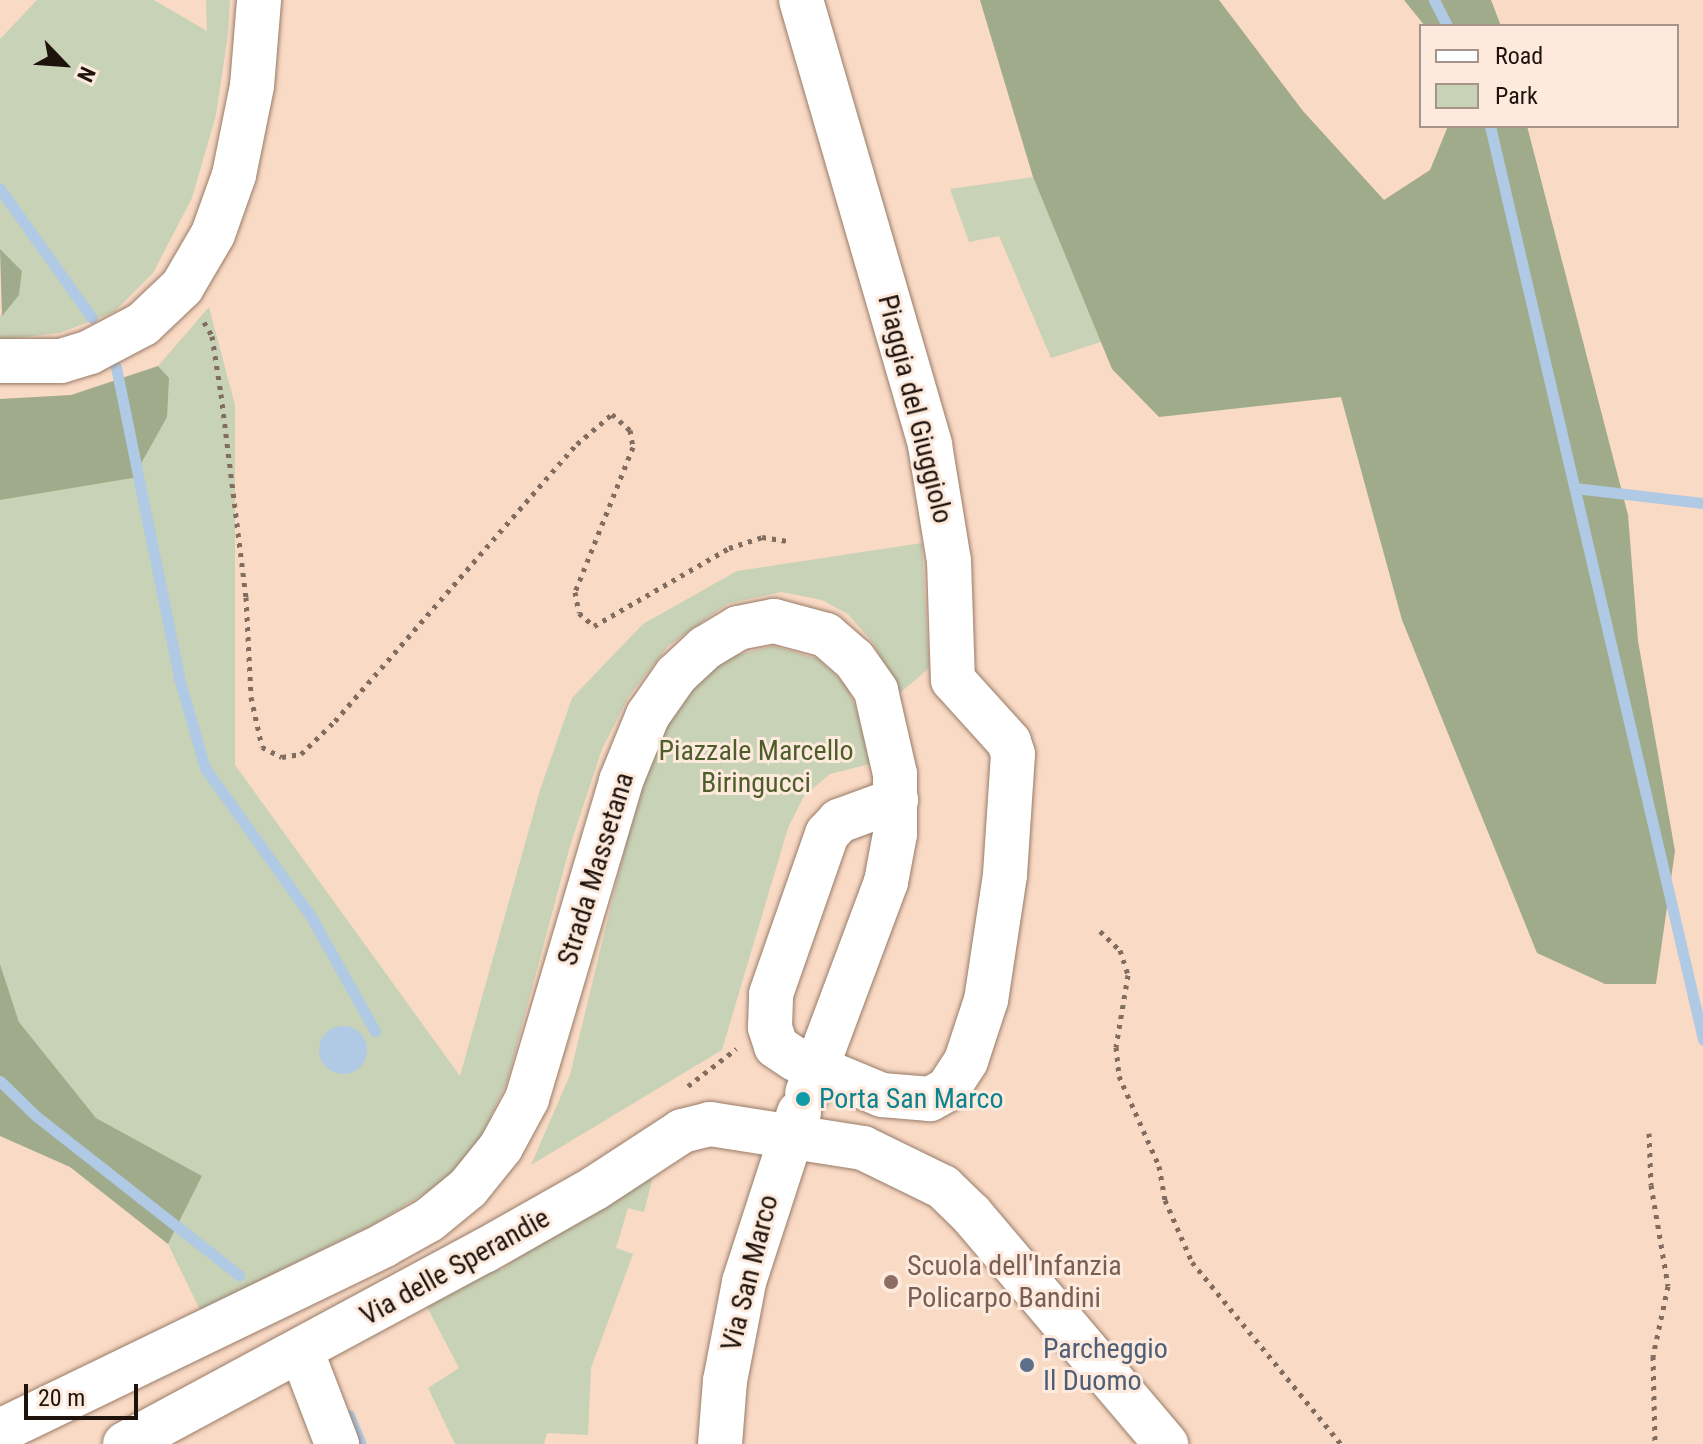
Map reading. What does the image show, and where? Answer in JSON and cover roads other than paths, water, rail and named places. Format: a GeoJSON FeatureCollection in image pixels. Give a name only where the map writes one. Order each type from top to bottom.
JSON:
{"type":"FeatureCollection","features":[{"type":"Feature","properties":{"kind":"street"},"geometry":{"type":"LineString","coordinates":[[0,361],[61,361],[90,352],[143,324],[182,287],[213,234],[234,175],[252,86],[259,0]]}},
{"type":"Feature","properties":{"kind":"street","name":"Piaggia del Giuggiolo"},"geometry":{"type":"LineString","coordinates":[[801,0],[930,445],[949,561],[953,680],[1009,742],[1014,766],[991,973],[978,1030],[957,1077],[940,1096],[909,1100],[857,1086],[804,1102]]}},
{"type":"Feature","properties":{"kind":"street","name":"Strada Massetana"},"geometry":{"type":"LineString","coordinates":[[0,1431],[406,1233],[444,1210],[480,1175],[527,1099],[634,745],[668,686],[713,643],[738,628],[774,621],[811,628],[839,645],[876,691],[892,752],[896,800],[886,882],[804,1102]]}},
{"type":"Feature","properties":{"kind":"street"},"geometry":{"type":"LineString","coordinates":[[896,800],[839,821],[827,834],[771,994],[770,1027],[776,1046],[804,1102],[863,1148],[952,1194],[1166,1444]]}},
{"type":"Feature","properties":{"kind":"street","name":"Via delle Sperandie"},"geometry":{"type":"LineString","coordinates":[[125,1444],[595,1188],[690,1127],[720,1124],[804,1102]]}},
{"type":"Feature","properties":{"kind":"street","name":"Via San Marco"},"geometry":{"type":"LineString","coordinates":[[720,1444],[738,1308],[804,1102]]}},
{"type":"Feature","properties":{"kind":"street"},"geometry":{"type":"LineString","coordinates":[[301,1350],[337,1444]]}},
{"type":"Feature","properties":{"kind":"water"},"geometry":{"type":"Polygon","coordinates":[[[343,1026],[360,1033],[367,1050],[360,1067],[343,1074],[326,1067],[319,1050],[326,1033],[343,1026]]]}},
{"type":"Feature","properties":{"kind":"waterway"},"geometry":{"type":"LineString","coordinates":[[1434,0],[1446,24]]}},
{"type":"Feature","properties":{"kind":"waterway"},"geometry":{"type":"LineString","coordinates":[[1490,128],[1703,1039]]}},
{"type":"Feature","properties":{"kind":"waterway"},"geometry":{"type":"LineString","coordinates":[[0,189],[92,318]]}},
{"type":"Feature","properties":{"kind":"waterway"},"geometry":{"type":"LineString","coordinates":[[116,367],[179,678],[205,768],[310,915],[375,1031]]}},
{"type":"Feature","properties":{"kind":"waterway"},"geometry":{"type":"LineString","coordinates":[[1575,488],[1703,503]]}},
{"type":"Feature","properties":{"kind":"waterway"},"geometry":{"type":"LineString","coordinates":[[0,1081],[36,1116],[239,1275]]}},
{"type":"Feature","properties":{"kind":"waterway"},"geometry":{"type":"LineString","coordinates":[[349,1415],[361,1444]]}},
{"type":"Feature","properties":{"kind":"place","name":"Porta San Marco"},"geometry":{"type":"Point","coordinates":[803,1099]}},
{"type":"Feature","properties":{"kind":"place","name":"Scuola dell'Infanzia Policarpo Bandini"},"geometry":{"type":"Point","coordinates":[891,1282]}},
{"type":"Feature","properties":{"kind":"place","name":"Parcheggio Il Duomo"},"geometry":{"type":"Point","coordinates":[1027,1365]}},
{"type":"Feature","properties":{"kind":"park label","name":"Piazzale Marcello Biringucci"},"geometry":{"type":"Point","coordinates":[756,767]}}]}
